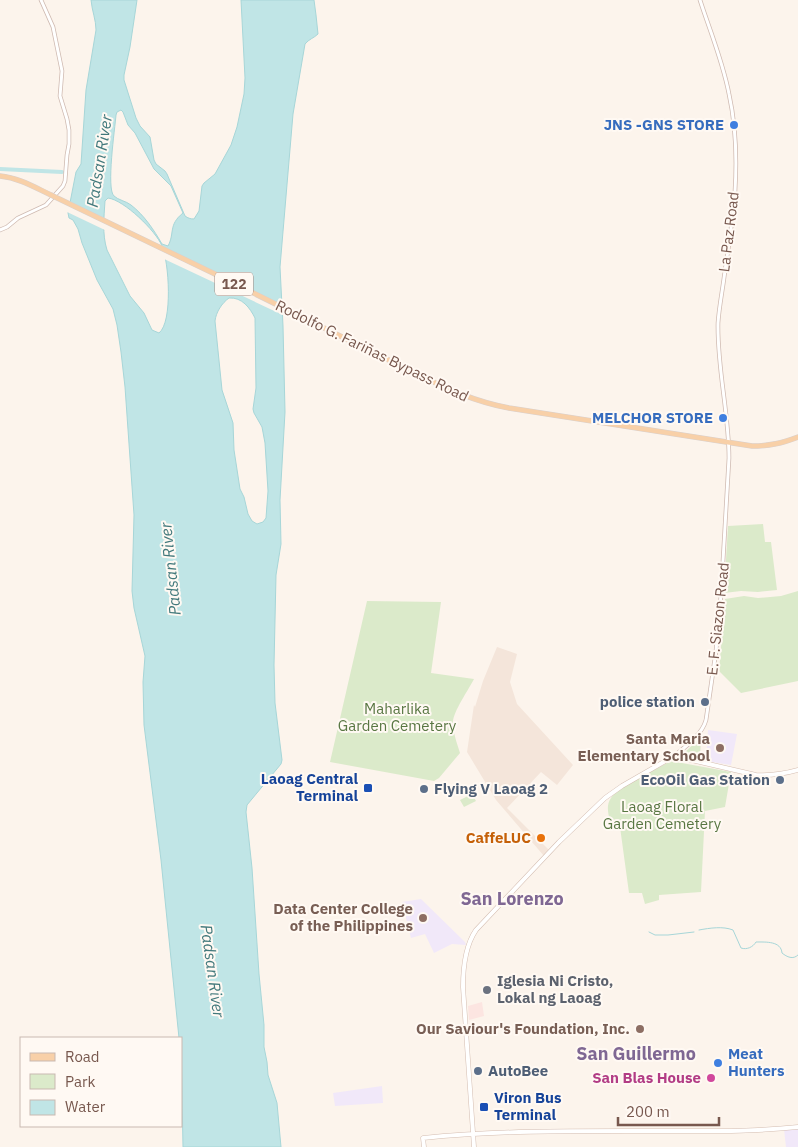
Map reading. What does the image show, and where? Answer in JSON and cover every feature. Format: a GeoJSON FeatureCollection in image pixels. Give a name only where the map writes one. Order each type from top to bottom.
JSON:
{"type":"FeatureCollection","features":[{"type":"Feature","properties":{"kind":"main road","name":"Rodolfo G. Fariñas Bypass Road"},"geometry":{"type":"LineString","coordinates":[[0,176],[10,177],[27,183],[452,391],[490,404],[752,446],[778,444],[798,437]]}},
{"type":"Feature","properties":{"kind":"main road"},"geometry":{"type":"LineString","coordinates":[[474,1147],[463,987],[465,960],[468,945],[473,934],[515,888],[605,798],[674,756],[756,775],[777,775],[798,770]]}},
{"type":"Feature","properties":{"kind":"main road"},"geometry":{"type":"LineString","coordinates":[[424,1147],[423,1138],[524,1131],[708,1131],[798,1127]]}},
{"type":"Feature","properties":{"kind":"street"},"geometry":{"type":"LineString","coordinates":[[0,230],[23,215],[46,205],[63,186],[65,181],[69,130],[60,96],[62,71],[53,27],[41,0]]}},
{"type":"Feature","properties":{"kind":"street","name":"La Paz Road"},"geometry":{"type":"LineString","coordinates":[[700,0],[724,71],[735,131],[734,191],[718,327],[721,380],[729,443],[729,468]]}},
{"type":"Feature","properties":{"kind":"street","name":"E. F. Siazon Road"},"geometry":{"type":"LineString","coordinates":[[674,756],[696,736],[706,720],[716,651],[729,468]]}},
{"type":"Feature","properties":{"kind":"shaded area"},"geometry":{"type":"Polygon","coordinates":[[[497,647],[517,654],[510,682],[517,704],[573,765],[557,785],[541,772],[507,808],[549,850],[544,856],[496,800],[467,752],[474,705],[475,707],[497,647]]]}},
{"type":"Feature","properties":{"kind":"shaded area","name":"Santa Maria Elementary School"},"geometry":{"type":"Polygon","coordinates":[[[708,730],[737,734],[731,765],[706,761],[708,730]]]}},
{"type":"Feature","properties":{"kind":"shaded area","name":"Data Center College of the Philippines"},"geometry":{"type":"Polygon","coordinates":[[[421,899],[466,945],[452,944],[434,953],[425,934],[411,938],[402,902],[421,899]]]}},
{"type":"Feature","properties":{"kind":"shaded area"},"geometry":{"type":"Polygon","coordinates":[[[482,1002],[484,1016],[469,1020],[468,1006],[482,1002]]]}},
{"type":"Feature","properties":{"kind":"shaded area"},"geometry":{"type":"Polygon","coordinates":[[[382,1086],[383,1103],[335,1106],[333,1093],[382,1086]]]}},
{"type":"Feature","properties":{"kind":"shaded area"},"geometry":{"type":"Polygon","coordinates":[[[798,1128],[798,1147],[786,1147],[784,1129],[798,1128]]]}},
{"type":"Feature","properties":{"kind":"green space"},"geometry":{"type":"Polygon","coordinates":[[[763,524],[765,542],[771,542],[777,590],[724,593],[728,526],[763,524]]]}},
{"type":"Feature","properties":{"kind":"green space"},"geometry":{"type":"Polygon","coordinates":[[[798,591],[798,681],[741,693],[719,671],[725,599],[744,596],[758,598],[781,596],[798,591]]]}},
{"type":"Feature","properties":{"kind":"green space","name":"Maharlika Garden Cemetery"},"geometry":{"type":"Polygon","coordinates":[[[367,601],[441,602],[431,673],[474,679],[458,707],[453,722],[455,738],[460,753],[439,778],[434,781],[330,762],[367,601]]]}},
{"type":"Feature","properties":{"kind":"green space"},"geometry":{"type":"Polygon","coordinates":[[[701,737],[700,758],[681,756],[701,737]]]}},
{"type":"Feature","properties":{"kind":"green space","name":"Laoag Floral Garden Cemetery"},"geometry":{"type":"Polygon","coordinates":[[[671,761],[731,772],[725,807],[705,811],[701,892],[659,895],[659,900],[645,904],[642,893],[629,893],[620,827],[610,821],[608,803],[621,789],[671,761]]]}},
{"type":"Feature","properties":{"kind":"green space"},"geometry":{"type":"Polygon","coordinates":[[[472,794],[476,801],[464,807],[460,800],[472,794]]]}},
{"type":"Feature","properties":{"kind":"water","name":"Padsan River"},"geometry":{"type":"Polygon","coordinates":[[[91,0],[137,0],[124,80],[136,118],[140,126],[150,137],[156,164],[167,174],[185,216],[194,219],[199,211],[202,186],[215,174],[231,145],[237,127],[244,94],[245,78],[241,0],[314,0],[318,34],[305,44],[293,114],[280,267],[285,412],[280,500],[281,544],[276,575],[274,665],[275,703],[282,760],[281,764],[247,805],[246,812],[252,868],[264,1047],[268,1075],[277,1103],[281,1147],[183,1147],[182,1037],[179,1037],[161,860],[144,725],[143,682],[145,656],[132,591],[134,515],[121,352],[113,309],[97,280],[78,229],[73,220],[69,218],[68,213],[76,172],[81,164],[86,90],[96,30],[91,0]],[[121,110],[116,115],[111,171],[112,191],[114,196],[136,209],[156,233],[162,244],[168,246],[175,221],[183,213],[171,186],[154,169],[135,133],[128,125],[121,110]],[[108,198],[105,201],[104,219],[107,250],[130,296],[144,313],[152,330],[159,333],[163,327],[168,305],[168,278],[162,246],[153,232],[139,217],[122,204],[108,198]],[[229,298],[218,311],[215,321],[222,390],[233,423],[234,450],[240,489],[248,514],[252,521],[257,524],[263,522],[266,518],[268,491],[265,443],[262,427],[253,409],[256,388],[255,318],[242,301],[229,298]]]}},
{"type":"Feature","properties":{"kind":"pier"},"geometry":{"type":"Polygon","coordinates":[[[67,201],[107,220],[107,231],[65,211],[67,201]]]}},
{"type":"Feature","properties":{"kind":"pier"},"geometry":{"type":"Polygon","coordinates":[[[160,249],[284,307],[285,316],[162,258],[160,249]]]}},
{"type":"Feature","properties":{"kind":"waterway"},"geometry":{"type":"LineString","coordinates":[[0,169],[62,172]]}},
{"type":"Feature","properties":{"kind":"waterway"},"geometry":{"type":"LineString","coordinates":[[699,930],[716,928],[733,930],[741,948],[750,948],[756,942],[768,942],[779,946],[782,953],[788,957],[792,958],[798,955]]}},
{"type":"Feature","properties":{"kind":"waterway"},"geometry":{"type":"LineString","coordinates":[[649,932],[655,935],[694,932]]}},
{"type":"Feature","properties":{"kind":"place","name":"JNS -GNS STORE"},"geometry":{"type":"Point","coordinates":[734,125]}},
{"type":"Feature","properties":{"kind":"place","name":"MELCHOR STORE"},"geometry":{"type":"Point","coordinates":[723,418]}},
{"type":"Feature","properties":{"kind":"place","name":"police station"},"geometry":{"type":"Point","coordinates":[705,702]}},
{"type":"Feature","properties":{"kind":"place","name":"Santa Maria Elementary School"},"geometry":{"type":"Point","coordinates":[720,748]}},
{"type":"Feature","properties":{"kind":"place","name":"EcoOil Gas Station"},"geometry":{"type":"Point","coordinates":[780,780]}},
{"type":"Feature","properties":{"kind":"place","name":"Laoag Central Terminal"},"geometry":{"type":"Point","coordinates":[368,788]}},
{"type":"Feature","properties":{"kind":"place","name":"Flying V Laoag 2"},"geometry":{"type":"Point","coordinates":[424,789]}},
{"type":"Feature","properties":{"kind":"place","name":"CaffeLUC"},"geometry":{"type":"Point","coordinates":[541,838]}},
{"type":"Feature","properties":{"kind":"place","name":"Data Center College of the Philippines"},"geometry":{"type":"Point","coordinates":[423,918]}},
{"type":"Feature","properties":{"kind":"place","name":"Iglesia Ni Cristo, Lokal ng Laoag"},"geometry":{"type":"Point","coordinates":[487,990]}},
{"type":"Feature","properties":{"kind":"place","name":"Our Saviour's Foundation, Inc."},"geometry":{"type":"Point","coordinates":[640,1029]}},
{"type":"Feature","properties":{"kind":"place","name":"Meat Hunters"},"geometry":{"type":"Point","coordinates":[718,1063]}},
{"type":"Feature","properties":{"kind":"place","name":"AutoBee"},"geometry":{"type":"Point","coordinates":[478,1071]}},
{"type":"Feature","properties":{"kind":"place","name":"San Blas House"},"geometry":{"type":"Point","coordinates":[711,1078]}},
{"type":"Feature","properties":{"kind":"place","name":"Viron Bus Terminal"},"geometry":{"type":"Point","coordinates":[484,1107]}},
{"type":"Feature","properties":{"kind":"district","name":"San Lorenzo"},"geometry":{"type":"Point","coordinates":[512,899]}},
{"type":"Feature","properties":{"kind":"district","name":"San Guillermo"},"geometry":{"type":"Point","coordinates":[636,1054]}}]}
